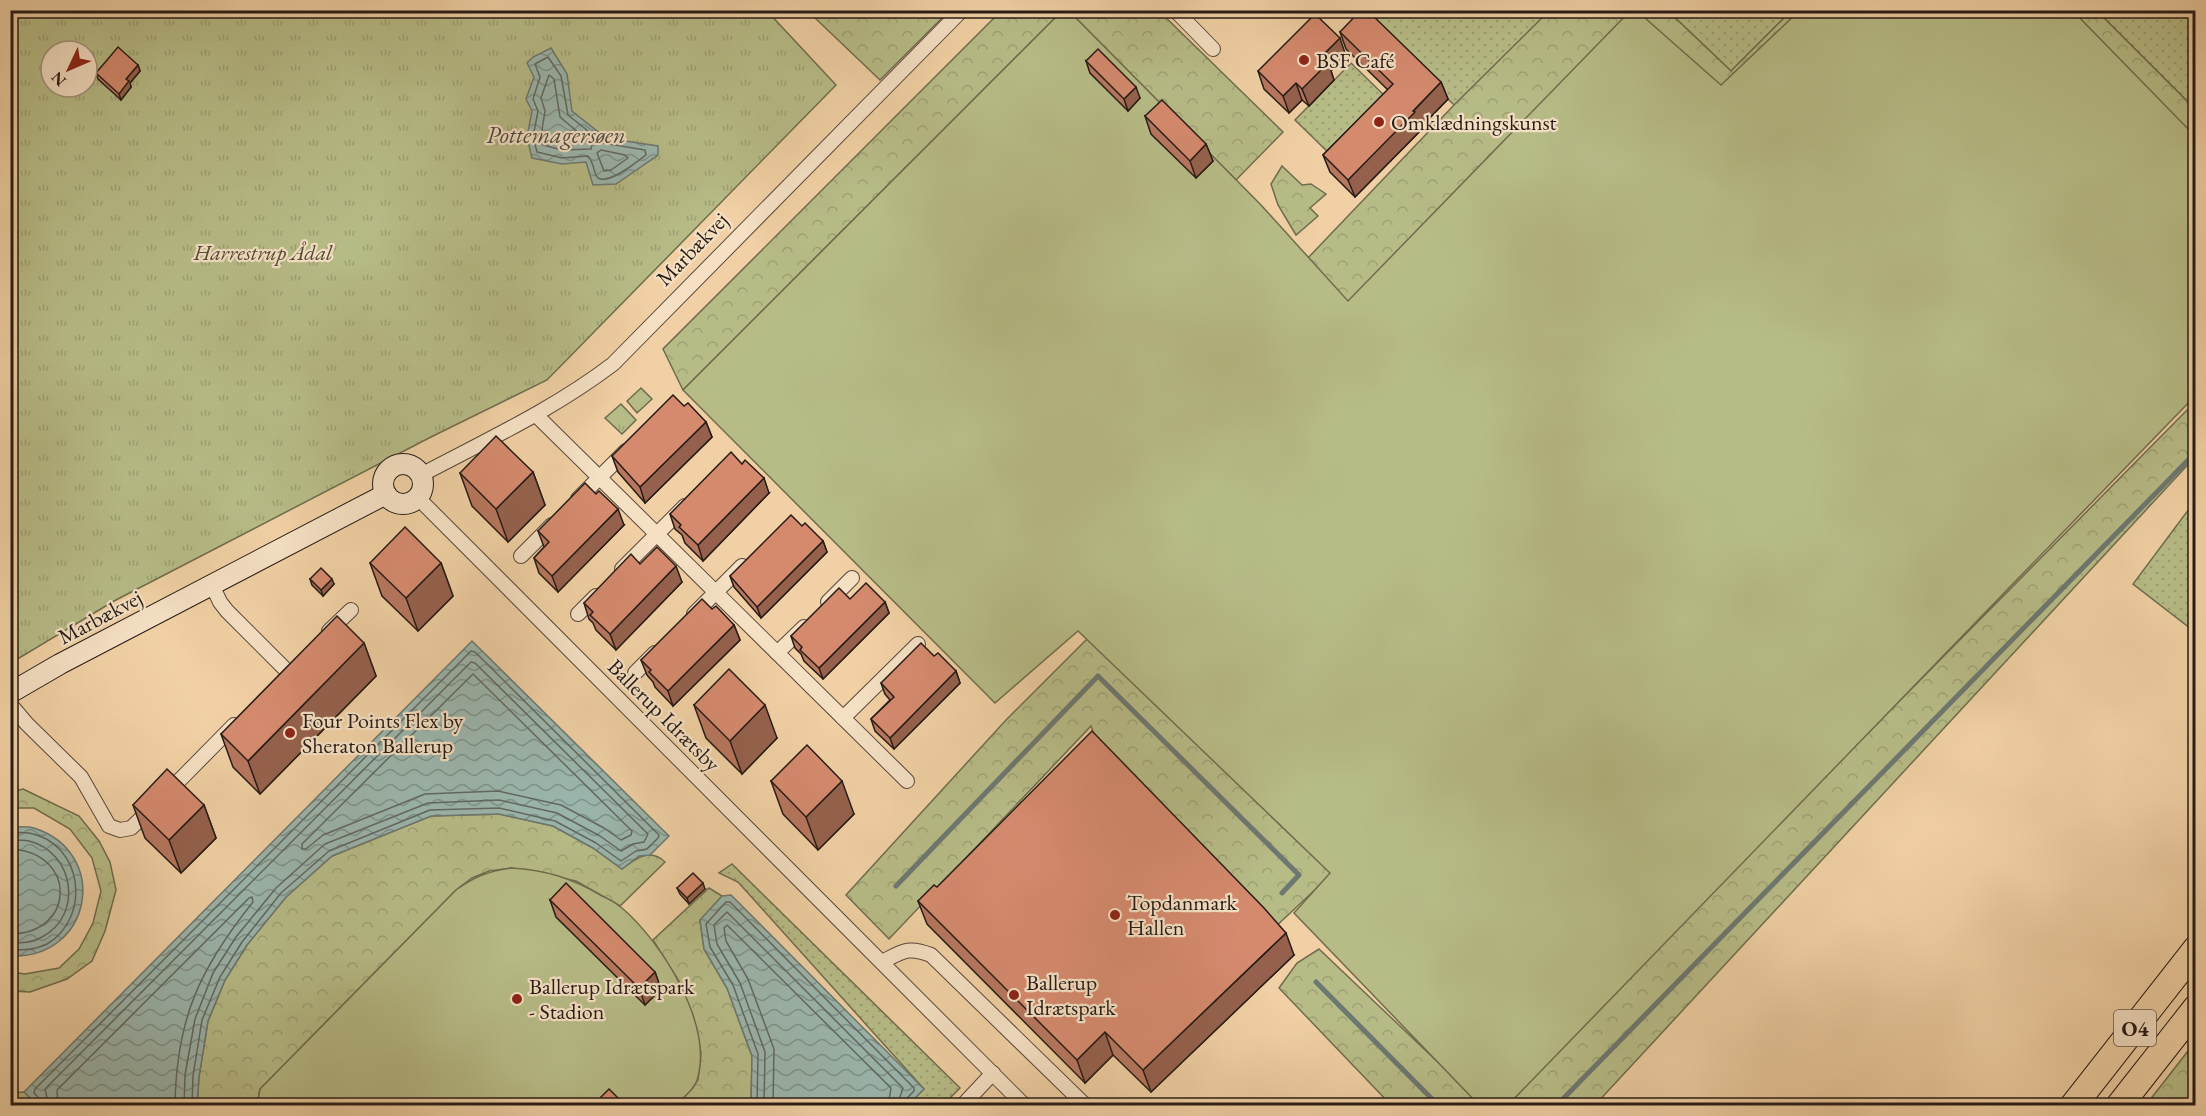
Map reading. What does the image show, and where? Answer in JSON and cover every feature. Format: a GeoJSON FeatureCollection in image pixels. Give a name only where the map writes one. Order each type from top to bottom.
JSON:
{"type":"FeatureCollection","features":[{"type":"Feature","properties":{"kind":"highway","name":"O4"},"geometry":{"type":"LineString","coordinates":[[2073,1106],[2196,949]]}},
{"type":"Feature","properties":{"kind":"highway","name":"O4"},"geometry":{"type":"LineString","coordinates":[[2119,1106],[2196,1008]]}},
{"type":"Feature","properties":{"kind":"street","name":"Marbækvej"},"geometry":{"type":"LineString","coordinates":[[421,475],[536,415],[582,387],[613,364],[962,10]]}},
{"type":"Feature","properties":{"kind":"street"},"geometry":{"type":"LineString","coordinates":[[1175,10],[1213,49]]}},
{"type":"Feature","properties":{"kind":"street"},"geometry":{"type":"LineString","coordinates":[[536,415],[907,781]]}},
{"type":"Feature","properties":{"kind":"street"},"geometry":{"type":"LineString","coordinates":[[521,556],[638,438]]}},
{"type":"Feature","properties":{"kind":"street"},"geometry":{"type":"LineString","coordinates":[[400,464],[408,465],[421,475],[423,488],[418,498],[412,502],[398,504],[386,494],[383,480],[393,467],[400,464]]}},
{"type":"Feature","properties":{"kind":"street"},"geometry":{"type":"LineString","coordinates":[[578,614],[698,493]]}},
{"type":"Feature","properties":{"kind":"street","name":"Marbækvej"},"geometry":{"type":"LineString","coordinates":[[10,693],[60,664],[386,494]]}},
{"type":"Feature","properties":{"kind":"street","name":"Ballerup Idrætsby"},"geometry":{"type":"LineString","coordinates":[[418,498],[1025,1106]]}},
{"type":"Feature","properties":{"kind":"street"},"geometry":{"type":"LineString","coordinates":[[684,625],[749,559]]}},
{"type":"Feature","properties":{"kind":"street"},"geometry":{"type":"LineString","coordinates":[[777,653],[852,578]]}},
{"type":"Feature","properties":{"kind":"street"},"geometry":{"type":"LineString","coordinates":[[212,585],[227,612],[287,671]]}},
{"type":"Feature","properties":{"kind":"street"},"geometry":{"type":"LineString","coordinates":[[318,641],[351,610]]}},
{"type":"Feature","properties":{"kind":"street"},"geometry":{"type":"LineString","coordinates":[[635,673],[668,641]]}},
{"type":"Feature","properties":{"kind":"street"},"geometry":{"type":"LineString","coordinates":[[843,718],[918,644]]}},
{"type":"Feature","properties":{"kind":"street"},"geometry":{"type":"LineString","coordinates":[[10,704],[81,777],[109,825],[120,830],[131,828],[242,717]]}},
{"type":"Feature","properties":{"kind":"street"},"geometry":{"type":"LineString","coordinates":[[882,962],[900,952],[916,949],[932,954],[1086,1106]]}},
{"type":"Feature","properties":{"kind":"street"},"geometry":{"type":"LineString","coordinates":[[962,1106],[993,1073]]}},
{"type":"Feature","properties":{"kind":"green space"},"geometry":{"type":"Polygon","coordinates":[[[814,10],[949,11],[880,80],[814,17],[814,10]]]}},
{"type":"Feature","properties":{"kind":"green space"},"geometry":{"type":"Polygon","coordinates":[[[1550,10],[1668,11],[1731,71],[1791,11],[1855,11],[1318,334],[1306,260],[1454,105],[1550,10]]]}},
{"type":"Feature","properties":{"kind":"green space","name":"Harrestrup Ådal"},"geometry":{"type":"Polygon","coordinates":[[[11,11],[767,11],[836,85],[547,380],[431,437],[114,601],[11,663],[11,11]]]}},
{"type":"Feature","properties":{"kind":"green space"},"geometry":{"type":"Polygon","coordinates":[[[1001,11],[1062,11],[683,390],[663,349],[1001,11]]]}},
{"type":"Feature","properties":{"kind":"green space"},"geometry":{"type":"Polygon","coordinates":[[[1062,11],[1069,11],[1261,205],[1348,301],[1630,11],[1637,11],[1721,85],[1799,11],[2073,11],[2195,136],[2195,396],[1508,1105],[1479,1105],[1294,913],[1330,873],[1078,631],[995,703],[683,390],[1062,11]]]}},
{"type":"Feature","properties":{"kind":"green space"},"geometry":{"type":"Polygon","coordinates":[[[1069,11],[1159,11],[1283,132],[1236,180],[1069,11]]]}},
{"type":"Feature","properties":{"kind":"green space"},"geometry":{"type":"Polygon","coordinates":[[[1355,11],[1585,11],[1469,119],[1355,11]]]}},
{"type":"Feature","properties":{"kind":"green space"},"geometry":{"type":"Polygon","coordinates":[[[1668,11],[1791,11],[1731,71],[1668,11]]]}},
{"type":"Feature","properties":{"kind":"green space"},"geometry":{"type":"Polygon","coordinates":[[[2049,11],[2097,11],[2195,109],[2195,156],[2049,11]]]}},
{"type":"Feature","properties":{"kind":"green space"},"geometry":{"type":"Polygon","coordinates":[[[2097,11],[2195,11],[2195,109],[2097,11]]]}},
{"type":"Feature","properties":{"kind":"green space"},"geometry":{"type":"Polygon","coordinates":[[[1351,63],[1391,102],[1335,159],[1295,120],[1351,63]]]}},
{"type":"Feature","properties":{"kind":"green space"},"geometry":{"type":"Polygon","coordinates":[[[1282,166],[1302,185],[1311,184],[1326,194],[1310,208],[1318,216],[1296,235],[1278,205],[1271,184],[1282,166]]]}},
{"type":"Feature","properties":{"kind":"green space"},"geometry":{"type":"Polygon","coordinates":[[[641,388],[652,399],[637,413],[627,401],[641,388]]]}},
{"type":"Feature","properties":{"kind":"green space"},"geometry":{"type":"Polygon","coordinates":[[[2195,402],[2195,457],[1595,1105],[1499,1106],[2195,402]]]}},
{"type":"Feature","properties":{"kind":"green space"},"geometry":{"type":"Polygon","coordinates":[[[621,404],[636,420],[622,434],[605,418],[621,404]]]}},
{"type":"Feature","properties":{"kind":"green space"},"geometry":{"type":"Polygon","coordinates":[[[2195,501],[2195,632],[2133,584],[2195,501]]]}},
{"type":"Feature","properties":{"kind":"green space"},"geometry":{"type":"Polygon","coordinates":[[[1089,637],[1335,871],[1272,930],[1100,753],[1091,726],[889,939],[846,895],[1006,720],[1089,637]]]}},
{"type":"Feature","properties":{"kind":"green space"},"geometry":{"type":"Polygon","coordinates":[[[23,789],[79,816],[99,841],[110,862],[116,890],[105,931],[92,961],[67,979],[30,992],[11,991],[11,972],[25,974],[59,968],[79,949],[93,923],[101,891],[92,858],[70,829],[34,808],[11,808],[11,792],[23,789]]]}},
{"type":"Feature","properties":{"kind":"green space"},"geometry":{"type":"Polygon","coordinates":[[[499,814],[553,826],[593,848],[622,869],[637,858],[648,855],[654,855],[665,862],[620,906],[576,881],[511,868],[489,871],[472,878],[456,890],[260,1089],[257,1105],[197,1106],[208,1021],[225,980],[247,945],[286,897],[332,856],[431,816],[499,814]]]}},
{"type":"Feature","properties":{"kind":"green space"},"geometry":{"type":"Polygon","coordinates":[[[732,864],[960,1088],[943,1105],[908,1105],[924,1089],[738,882],[719,873],[732,864]]]}},
{"type":"Feature","properties":{"kind":"green space","name":"Ballerup Idrætspark - Stadion"},"geometry":{"type":"Polygon","coordinates":[[[511,868],[558,876],[591,890],[622,908],[653,941],[680,985],[691,1009],[698,1033],[700,1056],[698,1077],[695,1085],[685,1096],[675,1105],[257,1106],[260,1089],[456,890],[482,875],[511,868]]]}},
{"type":"Feature","properties":{"kind":"green space"},"geometry":{"type":"Polygon","coordinates":[[[709,888],[722,896],[700,921],[704,949],[727,988],[752,1056],[751,1105],[675,1105],[698,1080],[701,1053],[693,1016],[679,981],[653,940],[709,888]]]}},
{"type":"Feature","properties":{"kind":"green space"},"geometry":{"type":"Polygon","coordinates":[[[1319,949],[1483,1105],[1391,1105],[1279,988],[1297,963],[1319,949]]]}},
{"type":"Feature","properties":{"kind":"green space"},"geometry":{"type":"Polygon","coordinates":[[[2195,1042],[2195,1105],[2146,1105],[2195,1042]]]}},
{"type":"Feature","properties":{"kind":"green space"},"geometry":{"type":"Polygon","coordinates":[[[24,1092],[38,1105],[11,1105],[11,1093],[24,1092]]]}},
{"type":"Feature","properties":{"kind":"water","name":"Pottemagersøen"},"geometry":{"type":"Polygon","coordinates":[[[551,48],[567,74],[572,111],[606,138],[658,146],[658,155],[616,184],[593,185],[586,162],[562,164],[532,158],[527,137],[532,111],[526,99],[534,77],[527,63],[533,57],[551,48]]]}},
{"type":"Feature","properties":{"kind":"water"},"geometry":{"type":"Polygon","coordinates":[[[472,641],[669,836],[650,855],[639,856],[622,869],[593,848],[553,826],[499,814],[431,816],[332,856],[286,897],[247,945],[225,980],[208,1021],[197,1105],[38,1105],[24,1092],[472,641]]]}},
{"type":"Feature","properties":{"kind":"water"},"geometry":{"type":"Polygon","coordinates":[[[11,827],[34,828],[58,841],[74,859],[82,880],[82,902],[74,923],[60,941],[38,952],[11,956],[11,827]]]}},
{"type":"Feature","properties":{"kind":"water"},"geometry":{"type":"Polygon","coordinates":[[[731,895],[924,1089],[908,1105],[751,1105],[752,1056],[727,988],[704,949],[700,920],[722,896],[731,895]]]}},
{"type":"Feature","properties":{"kind":"building"},"geometry":{"type":"Polygon","coordinates":[[[1361,10],[1367,10],[1441,82],[1348,180],[1323,155],[1393,84],[1340,32],[1361,10]]]}},
{"type":"Feature","properties":{"kind":"building"},"geometry":{"type":"Polygon","coordinates":[[[1315,14],[1340,38],[1321,57],[1328,63],[1302,89],[1296,83],[1283,96],[1258,71],[1315,14]]]}},
{"type":"Feature","properties":{"kind":"building"},"geometry":{"type":"Polygon","coordinates":[[[118,47],[138,65],[126,79],[129,81],[119,94],[99,76],[99,69],[118,47]]]}},
{"type":"Feature","properties":{"kind":"building"},"geometry":{"type":"Polygon","coordinates":[[[1098,49],[1136,87],[1124,99],[1086,61],[1098,49]]]}},
{"type":"Feature","properties":{"kind":"building"},"geometry":{"type":"Polygon","coordinates":[[[1162,100],[1206,144],[1190,161],[1145,116],[1162,100]]]}},
{"type":"Feature","properties":{"kind":"building"},"geometry":{"type":"Polygon","coordinates":[[[673,395],[684,406],[688,403],[706,422],[640,487],[612,456],[673,395]]]}},
{"type":"Feature","properties":{"kind":"building"},"geometry":{"type":"Polygon","coordinates":[[[496,436],[533,472],[496,509],[460,473],[496,436]]]}},
{"type":"Feature","properties":{"kind":"building"},"geometry":{"type":"Polygon","coordinates":[[[731,452],[742,464],[745,460],[764,478],[698,545],[679,527],[681,525],[670,514],[731,452]]]}},
{"type":"Feature","properties":{"kind":"building"},"geometry":{"type":"Polygon","coordinates":[[[585,483],[596,494],[599,491],[618,509],[552,576],[534,558],[549,542],[538,531],[585,483]]]}},
{"type":"Feature","properties":{"kind":"building"},"geometry":{"type":"Polygon","coordinates":[[[791,515],[802,526],[805,523],[823,541],[757,607],[730,576],[791,515]]]}},
{"type":"Feature","properties":{"kind":"building"},"geometry":{"type":"Polygon","coordinates":[[[405,527],[441,563],[406,598],[370,563],[405,527]]]}},
{"type":"Feature","properties":{"kind":"building"},"geometry":{"type":"Polygon","coordinates":[[[657,547],[676,566],[610,634],[590,615],[593,612],[584,603],[631,554],[640,564],[657,547]]]}},
{"type":"Feature","properties":{"kind":"building"},"geometry":{"type":"Polygon","coordinates":[[[321,568],[332,579],[321,590],[310,579],[321,568]]]}},
{"type":"Feature","properties":{"kind":"building"},"geometry":{"type":"Polygon","coordinates":[[[866,583],[885,602],[819,668],[800,650],[802,647],[791,636],[839,588],[850,599],[866,583]]]}},
{"type":"Feature","properties":{"kind":"building"},"geometry":{"type":"Polygon","coordinates":[[[702,599],[712,609],[716,606],[734,625],[668,691],[649,672],[651,670],[641,660],[702,599]]]}},
{"type":"Feature","properties":{"kind":"building"},"geometry":{"type":"Polygon","coordinates":[[[337,616],[364,643],[248,761],[221,734],[337,616]]]}},
{"type":"Feature","properties":{"kind":"building"},"geometry":{"type":"Polygon","coordinates":[[[921,643],[934,656],[938,653],[956,671],[890,738],[871,719],[894,697],[881,683],[921,643]]]}},
{"type":"Feature","properties":{"kind":"building"},"geometry":{"type":"Polygon","coordinates":[[[729,669],[765,705],[730,741],[694,705],[729,669]]]}},
{"type":"Feature","properties":{"kind":"building","name":"Topdanmark Hallen"},"geometry":{"type":"Polygon","coordinates":[[[1092,731],[1286,933],[1143,1070],[1105,1032],[1077,1060],[918,901],[934,885],[937,887],[1092,731]]]}},
{"type":"Feature","properties":{"kind":"building"},"geometry":{"type":"Polygon","coordinates":[[[807,745],[842,781],[806,817],[771,781],[807,745]]]}},
{"type":"Feature","properties":{"kind":"building"},"geometry":{"type":"Polygon","coordinates":[[[167,769],[204,805],[169,840],[133,805],[167,769]]]}},
{"type":"Feature","properties":{"kind":"building"},"geometry":{"type":"Polygon","coordinates":[[[693,873],[703,883],[687,898],[677,888],[693,873]]]}},
{"type":"Feature","properties":{"kind":"building"},"geometry":{"type":"Polygon","coordinates":[[[566,883],[655,972],[639,988],[550,900],[566,883]]]}},
{"type":"Feature","properties":{"kind":"building"},"geometry":{"type":"Polygon","coordinates":[[[609,1089],[626,1106],[592,1106],[609,1089]]]}},
{"type":"Feature","properties":{"kind":"waterway"},"geometry":{"type":"LineString","coordinates":[[1556,1106],[2196,452]]}},
{"type":"Feature","properties":{"kind":"waterway"},"geometry":{"type":"LineString","coordinates":[[896,886],[1098,676],[1299,875],[1282,893]]}},
{"type":"Feature","properties":{"kind":"waterway"},"geometry":{"type":"LineString","coordinates":[[1316,982],[1439,1106]]}},
{"type":"Feature","properties":{"kind":"place","name":"BSF Café"},"geometry":{"type":"Point","coordinates":[1304,60]}},
{"type":"Feature","properties":{"kind":"place","name":"Omklædningskunst"},"geometry":{"type":"Point","coordinates":[1379,122]}},
{"type":"Feature","properties":{"kind":"place","name":"Four Points Flex by Sheraton Ballerup"},"geometry":{"type":"Point","coordinates":[290,733]}},
{"type":"Feature","properties":{"kind":"place","name":"Topdanmark Hallen"},"geometry":{"type":"Point","coordinates":[1115,915]}},
{"type":"Feature","properties":{"kind":"place","name":"Ballerup Idrætspark"},"geometry":{"type":"Point","coordinates":[1014,995]}},
{"type":"Feature","properties":{"kind":"place","name":"Ballerup Idrætspark - Stadion"},"geometry":{"type":"Point","coordinates":[517,999]}}]}
